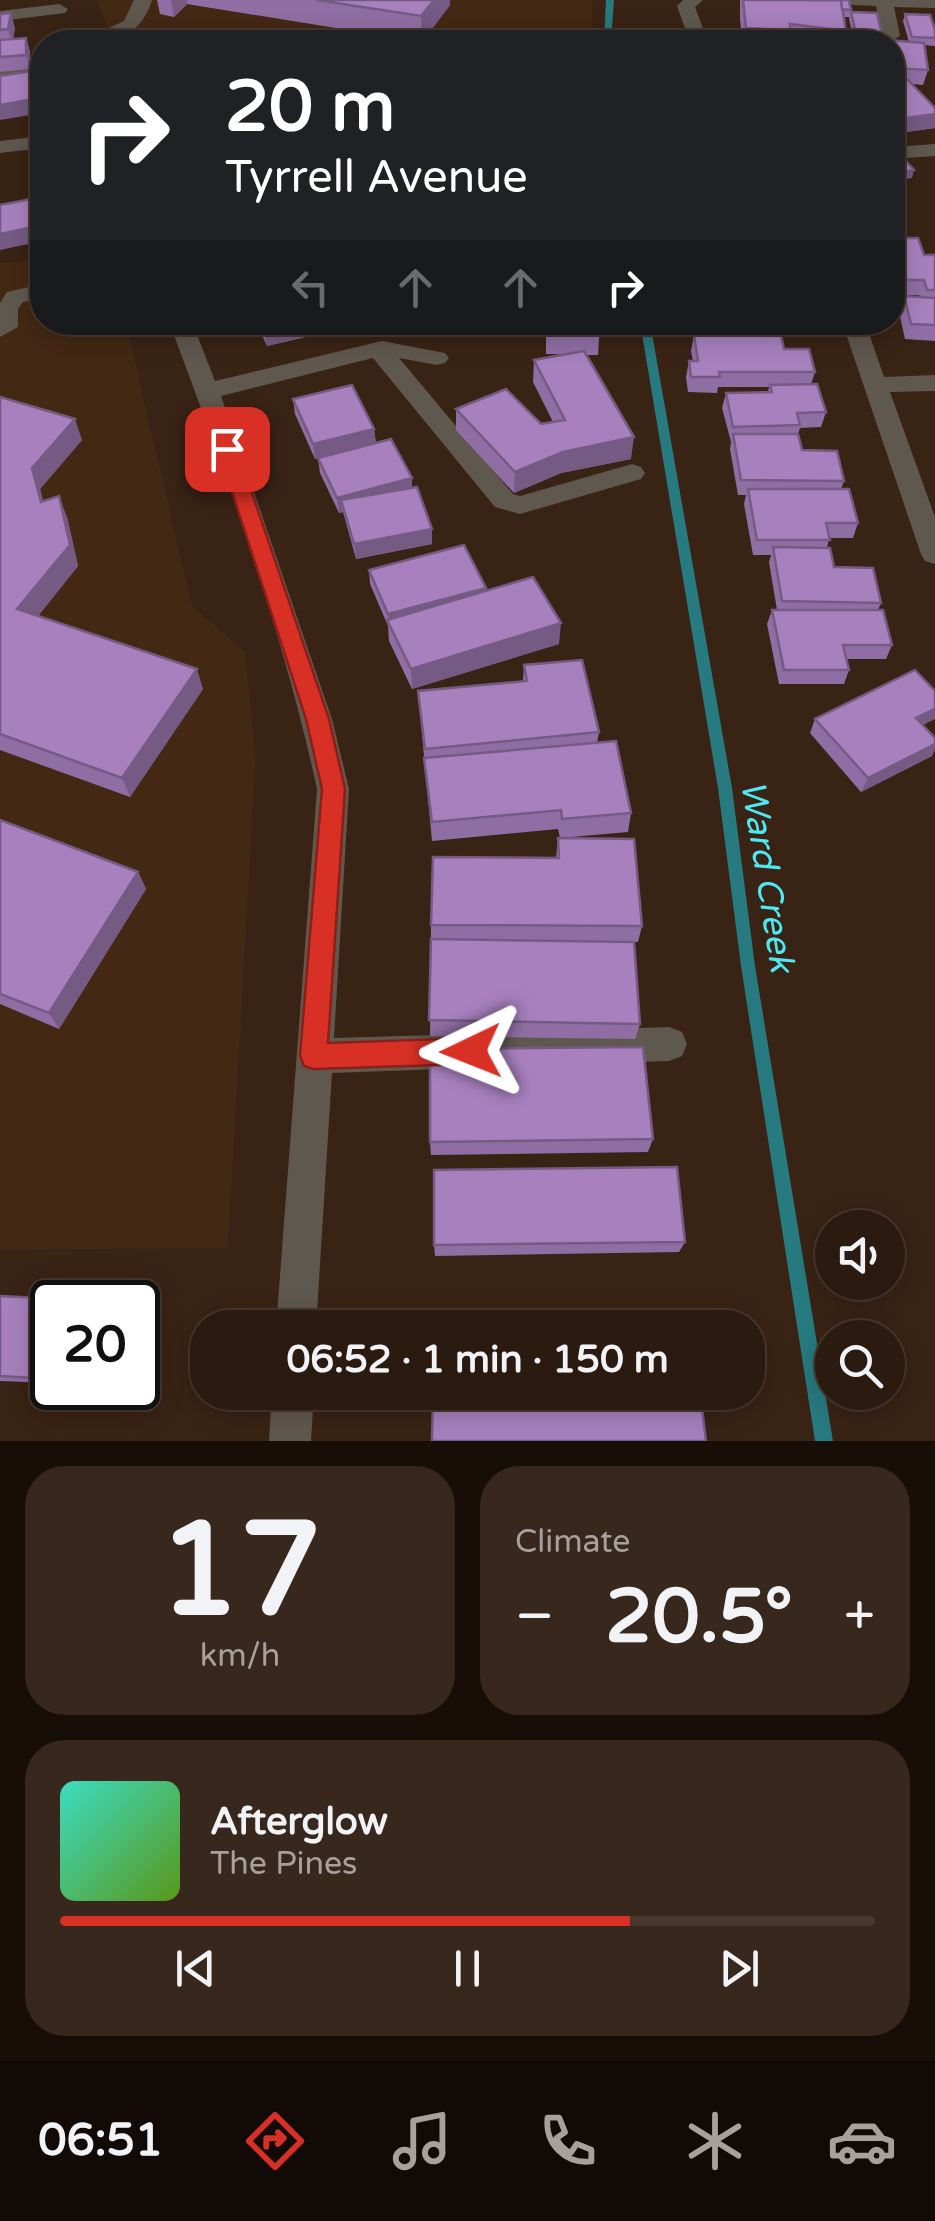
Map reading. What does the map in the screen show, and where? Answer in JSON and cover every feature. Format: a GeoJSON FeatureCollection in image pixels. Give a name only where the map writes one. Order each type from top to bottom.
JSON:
{"type":"FeatureCollection","features":[{"type":"Feature","properties":{"kind":"street"},"geometry":{"type":"LineString","coordinates":[[126,30],[144,0]]}},
{"type":"Feature","properties":{"kind":"street"},"geometry":{"type":"LineString","coordinates":[[694,0],[686,6],[695,30]]}},
{"type":"Feature","properties":{"kind":"street"},"geometry":{"type":"LineString","coordinates":[[853,0],[935,2]]}},
{"type":"Feature","properties":{"kind":"street"},"geometry":{"type":"LineString","coordinates":[[884,2],[890,30]]}},
{"type":"Feature","properties":{"kind":"street"},"geometry":{"type":"LineString","coordinates":[[0,16],[60,12]]}},
{"type":"Feature","properties":{"kind":"street"},"geometry":{"type":"LineString","coordinates":[[0,76],[30,73]]}},
{"type":"Feature","properties":{"kind":"street"},"geometry":{"type":"LineString","coordinates":[[0,147],[30,143]]}},
{"type":"Feature","properties":{"kind":"street"},"geometry":{"type":"LineString","coordinates":[[905,152],[935,150]]}},
{"type":"Feature","properties":{"kind":"street"},"geometry":{"type":"LineString","coordinates":[[30,293],[15,296],[2,313],[30,313]]}},
{"type":"Feature","properties":{"kind":"street"},"geometry":{"type":"LineString","coordinates":[[185,335],[208,392],[317,719],[334,789],[297,1310]]}},
{"type":"Feature","properties":{"kind":"street"},"geometry":{"type":"LineString","coordinates":[[857,335],[935,554]]}},
{"type":"Feature","properties":{"kind":"street"},"geometry":{"type":"LineString","coordinates":[[208,392],[378,349],[437,358]]}},
{"type":"Feature","properties":{"kind":"street"},"geometry":{"type":"LineString","coordinates":[[378,349],[504,501],[520,505],[632,473]]}},
{"type":"Feature","properties":{"kind":"street"},"geometry":{"type":"LineString","coordinates":[[877,386],[935,384]]}},
{"type":"Feature","properties":{"kind":"street"},"geometry":{"type":"LineString","coordinates":[[313,1056],[669,1044]]}},
{"type":"Feature","properties":{"kind":"street"},"geometry":{"type":"LineString","coordinates":[[290,1441],[292,1410]]}},
{"type":"Feature","properties":{"kind":"shaded area"},"geometry":{"type":"Polygon","coordinates":[[[96,0],[593,0],[591,30],[110,30],[96,0]]]}},
{"type":"Feature","properties":{"kind":"shaded area"},"geometry":{"type":"Polygon","coordinates":[[[30,260],[30,335],[129,335],[192,606],[245,652],[256,756],[228,1248],[0,1250],[0,263],[30,260]]]}},
{"type":"Feature","properties":{"kind":"building"},"geometry":{"type":"Polygon","coordinates":[[[317,0],[434,0],[421,16],[317,0]]]}},
{"type":"Feature","properties":{"kind":"building"},"geometry":{"type":"Polygon","coordinates":[[[743,0],[841,0],[846,30],[790,24],[790,30],[746,28],[743,0]]]}},
{"type":"Feature","properties":{"kind":"building"},"geometry":{"type":"Polygon","coordinates":[[[841,0],[849,0],[851,10],[842,9],[841,0]]]}},
{"type":"Feature","properties":{"kind":"building"},"geometry":{"type":"Polygon","coordinates":[[[851,12],[877,13],[881,30],[855,30],[851,12]]]}},
{"type":"Feature","properties":{"kind":"building"},"geometry":{"type":"Polygon","coordinates":[[[11,13],[8,29],[0,30],[0,14],[11,13]]]}},
{"type":"Feature","properties":{"kind":"building"},"geometry":{"type":"Polygon","coordinates":[[[905,14],[930,15],[935,38],[912,37],[905,14]]]}},
{"type":"Feature","properties":{"kind":"building"},"geometry":{"type":"Polygon","coordinates":[[[26,38],[26,55],[0,57],[0,40],[26,38]]]}},
{"type":"Feature","properties":{"kind":"building"},"geometry":{"type":"Polygon","coordinates":[[[905,41],[924,43],[928,70],[905,69],[905,41]]]}},
{"type":"Feature","properties":{"kind":"building"},"geometry":{"type":"Polygon","coordinates":[[[30,71],[30,100],[0,105],[0,76],[30,71]]]}},
{"type":"Feature","properties":{"kind":"building"},"geometry":{"type":"Polygon","coordinates":[[[905,77],[935,108],[935,114],[905,118],[905,77]]]}},
{"type":"Feature","properties":{"kind":"building"},"geometry":{"type":"Polygon","coordinates":[[[30,199],[30,228],[0,234],[0,205],[30,199]]]}},
{"type":"Feature","properties":{"kind":"building"},"geometry":{"type":"Polygon","coordinates":[[[905,238],[918,238],[924,255],[935,255],[935,290],[927,290],[924,280],[905,280],[905,238]]]}},
{"type":"Feature","properties":{"kind":"building"},"geometry":{"type":"Polygon","coordinates":[[[905,296],[935,298],[935,325],[911,324],[905,296]]]}},
{"type":"Feature","properties":{"kind":"building"},"geometry":{"type":"Polygon","coordinates":[[[694,335],[781,336],[784,349],[809,349],[815,372],[719,372],[720,377],[691,377],[689,361],[698,361],[694,335]]]}},
{"type":"Feature","properties":{"kind":"building"},"geometry":{"type":"Polygon","coordinates":[[[584,351],[634,437],[563,452],[515,472],[456,409],[506,389],[541,424],[565,420],[534,360],[584,351]]]}},
{"type":"Feature","properties":{"kind":"building"},"geometry":{"type":"Polygon","coordinates":[[[817,384],[826,412],[797,413],[800,425],[733,427],[726,393],[772,392],[770,385],[817,384]]]}},
{"type":"Feature","properties":{"kind":"building"},"geometry":{"type":"Polygon","coordinates":[[[352,385],[374,429],[313,444],[293,399],[352,385]]]}},
{"type":"Feature","properties":{"kind":"building"},"geometry":{"type":"Polygon","coordinates":[[[0,397],[75,419],[32,468],[41,502],[59,496],[70,545],[17,609],[197,669],[122,778],[0,734],[0,397]]]}},
{"type":"Feature","properties":{"kind":"building"},"geometry":{"type":"Polygon","coordinates":[[[733,434],[798,434],[802,450],[837,451],[844,481],[741,480],[733,434]]]}},
{"type":"Feature","properties":{"kind":"building"},"geometry":{"type":"Polygon","coordinates":[[[391,439],[412,478],[337,498],[318,458],[391,439]]]}},
{"type":"Feature","properties":{"kind":"building"},"geometry":{"type":"Polygon","coordinates":[[[417,487],[432,529],[354,544],[341,500],[417,487]]]}},
{"type":"Feature","properties":{"kind":"building"},"geometry":{"type":"Polygon","coordinates":[[[748,489],[849,489],[858,523],[826,523],[830,540],[757,540],[748,489]]]}},
{"type":"Feature","properties":{"kind":"building"},"geometry":{"type":"Polygon","coordinates":[[[464,545],[486,588],[388,614],[369,570],[464,545]]]}},
{"type":"Feature","properties":{"kind":"building"},"geometry":{"type":"Polygon","coordinates":[[[773,547],[830,548],[834,567],[873,568],[881,603],[782,601],[773,547]]]}},
{"type":"Feature","properties":{"kind":"building"},"geometry":{"type":"Polygon","coordinates":[[[533,577],[561,623],[411,669],[387,620],[533,577]]]}},
{"type":"Feature","properties":{"kind":"building"},"geometry":{"type":"Polygon","coordinates":[[[772,610],[883,610],[892,645],[843,645],[849,670],[784,670],[772,610]]]}},
{"type":"Feature","properties":{"kind":"building"},"geometry":{"type":"Polygon","coordinates":[[[582,660],[599,732],[425,749],[418,691],[527,681],[524,665],[582,660]]]}},
{"type":"Feature","properties":{"kind":"building"},"geometry":{"type":"Polygon","coordinates":[[[915,670],[935,691],[935,709],[916,718],[935,738],[935,744],[868,778],[815,719],[915,670]]]}},
{"type":"Feature","properties":{"kind":"building"},"geometry":{"type":"Polygon","coordinates":[[[616,741],[631,813],[562,819],[561,810],[432,822],[424,758],[616,741]]]}},
{"type":"Feature","properties":{"kind":"building"},"geometry":{"type":"Polygon","coordinates":[[[0,820],[138,872],[49,1013],[0,994],[0,820]]]}},
{"type":"Feature","properties":{"kind":"building"},"geometry":{"type":"Polygon","coordinates":[[[558,838],[634,839],[642,926],[431,925],[433,857],[559,858],[558,838]]]}},
{"type":"Feature","properties":{"kind":"building"},"geometry":{"type":"Polygon","coordinates":[[[431,939],[634,942],[640,1024],[429,1020],[431,939]]]}},
{"type":"Feature","properties":{"kind":"building"},"geometry":{"type":"Polygon","coordinates":[[[643,1047],[653,1139],[430,1142],[430,1049],[643,1047]]]}},
{"type":"Feature","properties":{"kind":"building"},"geometry":{"type":"Polygon","coordinates":[[[677,1167],[685,1242],[434,1245],[434,1170],[677,1167]]]}},
{"type":"Feature","properties":{"kind":"building"},"geometry":{"type":"Polygon","coordinates":[[[0,1296],[30,1297],[30,1378],[0,1376],[0,1296]]]}},
{"type":"Feature","properties":{"kind":"building"},"geometry":{"type":"Polygon","coordinates":[[[433,1410],[702,1410],[706,1441],[432,1441],[433,1410]]]}},
{"type":"Feature","properties":{"kind":"waterway","name":"Ward Creek"},"geometry":{"type":"LineString","coordinates":[[609,30],[610,0]]}},
{"type":"Feature","properties":{"kind":"waterway","name":"Ward Creek"},"geometry":{"type":"LineString","coordinates":[[647,335],[725,788],[748,966],[824,1441]]}},
{"type":"Feature","properties":{"kind":"route"},"geometry":{"type":"LineString","coordinates":[[227,449],[317,719],[334,789],[313,1056],[471,1051]]}}]}
